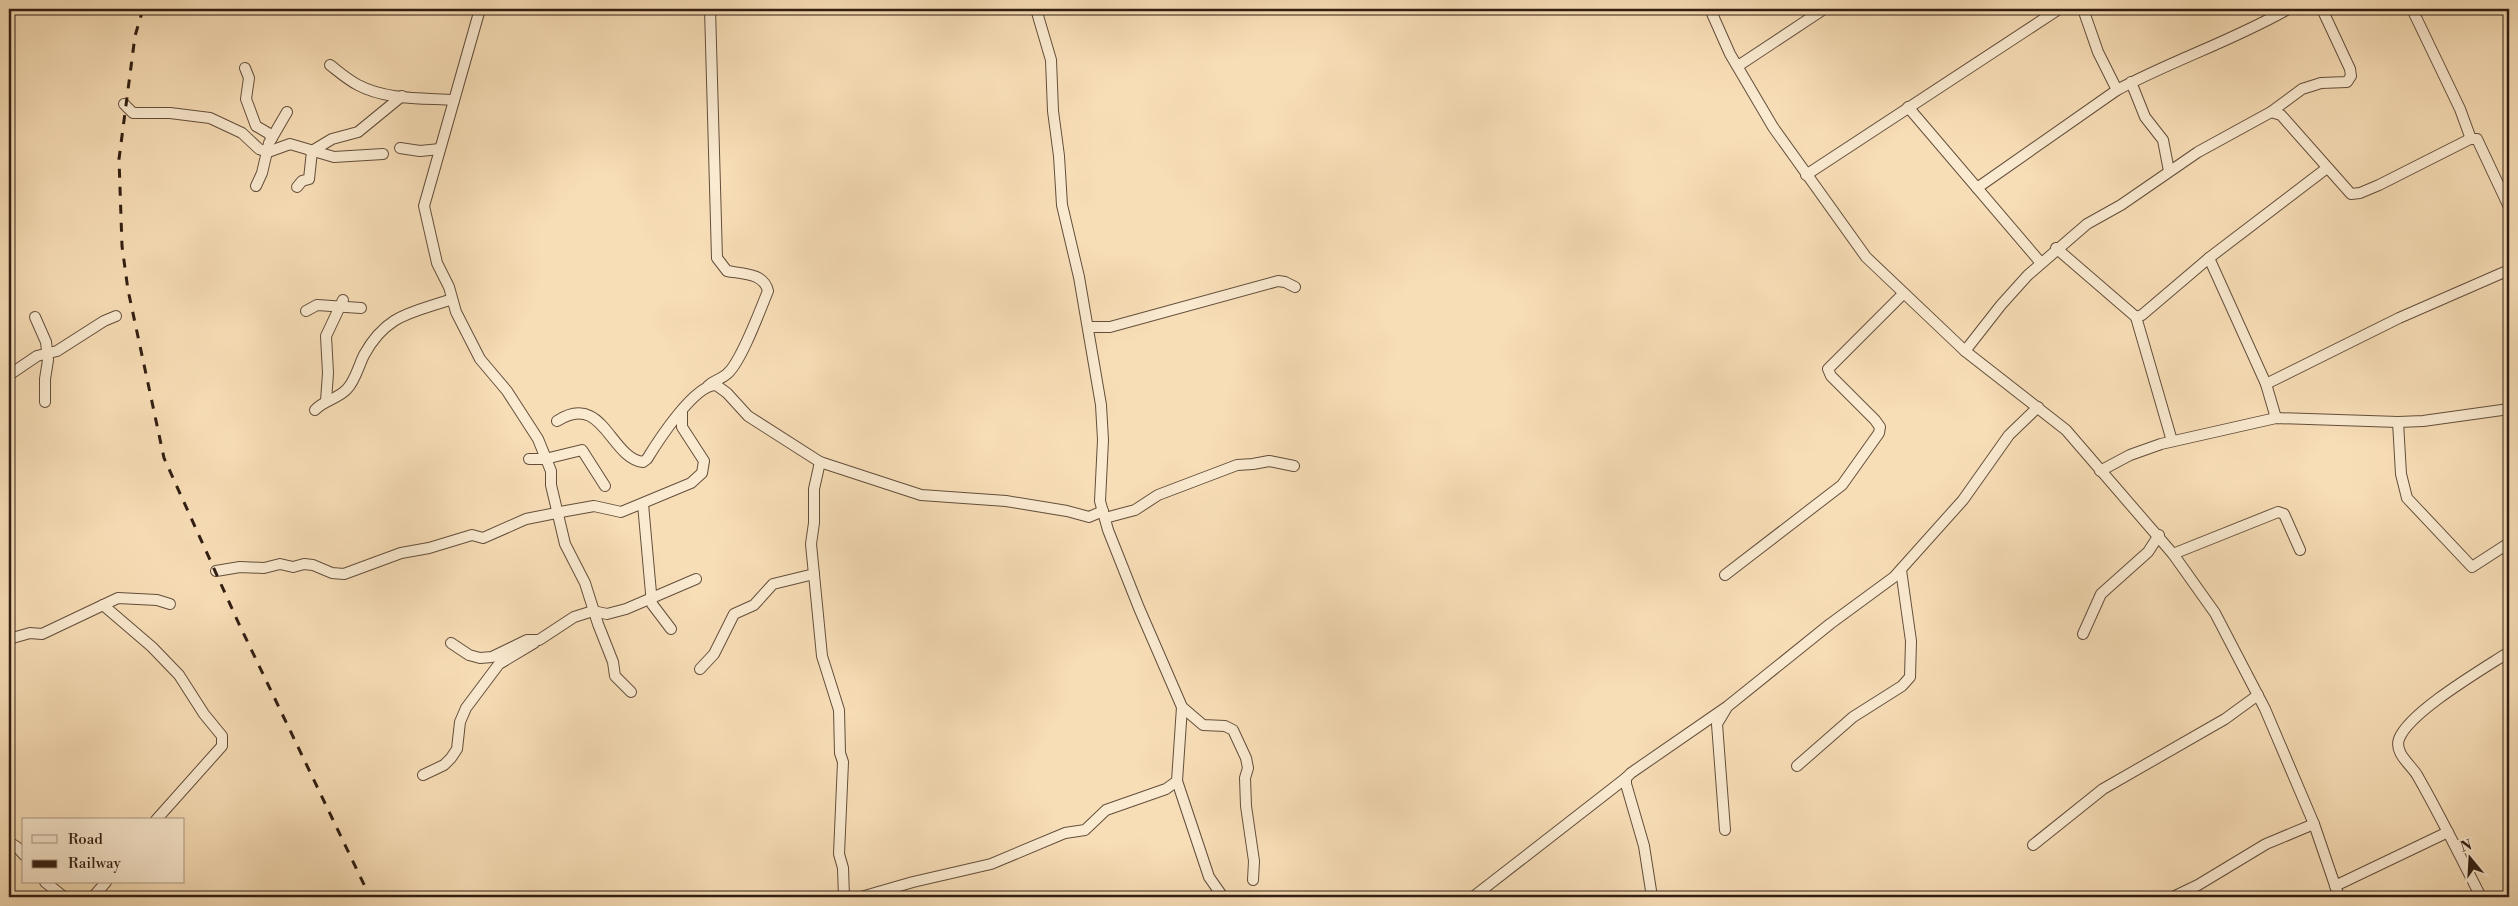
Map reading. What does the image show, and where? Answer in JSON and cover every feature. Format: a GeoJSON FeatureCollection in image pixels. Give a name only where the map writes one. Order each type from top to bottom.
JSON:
{"type":"FeatureCollection","features":[{"type":"Feature","properties":{"kind":"street"},"geometry":{"type":"LineString","coordinates":[[480,9],[424,206],[437,263],[450,287],[456,312],[480,359],[516,403],[538,440],[551,471],[550,485],[565,544],[585,583],[593,611],[610,651],[615,676],[631,692]]}},
{"type":"Feature","properties":{"kind":"street"},"geometry":{"type":"LineString","coordinates":[[557,421],[565,416],[575,414],[595,419],[626,453],[634,459],[642,462],[646,461],[682,412],[714,380],[728,373],[736,361],[768,291],[766,283],[760,277],[727,271],[717,258],[710,9]]}},
{"type":"Feature","properties":{"kind":"street"},"geometry":{"type":"LineString","coordinates":[[1036,9],[1051,60],[1053,111],[1059,156],[1062,205],[1079,277],[1102,415],[1100,501],[1156,651],[1182,707],[1203,726],[1225,726],[1236,734],[1248,763],[1245,778],[1246,806],[1254,862],[1253,880]]}},
{"type":"Feature","properties":{"kind":"street"},"geometry":{"type":"LineString","coordinates":[[1710,9],[1738,66],[1773,127],[1850,237],[1903,294],[1965,352],[2066,430],[2174,554],[2215,613],[2258,694],[2314,824],[2339,897]]}},
{"type":"Feature","properties":{"kind":"street"},"geometry":{"type":"LineString","coordinates":[[1738,66],[1824,9]]}},
{"type":"Feature","properties":{"kind":"street"},"geometry":{"type":"LineString","coordinates":[[1806,176],[2059,9]]}},
{"type":"Feature","properties":{"kind":"street"},"geometry":{"type":"LineString","coordinates":[[2083,9],[2098,52],[2117,90]]}},
{"type":"Feature","properties":{"kind":"street"},"geometry":{"type":"LineString","coordinates":[[1977,188],[2117,90],[2257,27],[2288,9]]}},
{"type":"Feature","properties":{"kind":"street"},"geometry":{"type":"LineString","coordinates":[[2412,9],[2460,109],[2471,139]]}},
{"type":"Feature","properties":{"kind":"street"},"geometry":{"type":"LineString","coordinates":[[1965,352],[2000,305],[2056,248],[2087,224],[2121,205],[2211,144],[2271,112],[2302,89],[2321,83],[2344,83],[2350,78],[2350,69],[2324,10]]}},
{"type":"Feature","properties":{"kind":"street"},"geometry":{"type":"LineString","coordinates":[[330,65],[358,85],[375,92],[454,100]]}},
{"type":"Feature","properties":{"kind":"street"},"geometry":{"type":"LineString","coordinates":[[244,68],[249,78],[246,99],[256,126],[258,129],[268,133],[272,138]]}},
{"type":"Feature","properties":{"kind":"street"},"geometry":{"type":"LineString","coordinates":[[2132,82],[2145,118],[2163,140],[2169,171]]}},
{"type":"Feature","properties":{"kind":"street"},"geometry":{"type":"LineString","coordinates":[[312,151],[332,139],[358,132],[402,96]]}},
{"type":"Feature","properties":{"kind":"street"},"geometry":{"type":"LineString","coordinates":[[124,104],[133,113],[179,114],[210,118],[242,133],[260,149],[268,152],[290,144],[312,151],[347,158],[383,154]]}},
{"type":"Feature","properties":{"kind":"street"},"geometry":{"type":"LineString","coordinates":[[1908,107],[2041,262]]}},
{"type":"Feature","properties":{"kind":"street"},"geometry":{"type":"LineString","coordinates":[[256,186],[272,138],[287,112]]}},
{"type":"Feature","properties":{"kind":"street"},"geometry":{"type":"LineString","coordinates":[[2271,112],[2281,115],[2346,191],[2354,195],[2471,139],[2479,142],[2509,208]]}},
{"type":"Feature","properties":{"kind":"street"},"geometry":{"type":"LineString","coordinates":[[400,148],[420,152],[440,149]]}},
{"type":"Feature","properties":{"kind":"street"},"geometry":{"type":"LineString","coordinates":[[298,187],[302,181],[309,179],[312,151]]}},
{"type":"Feature","properties":{"kind":"street"},"geometry":{"type":"LineString","coordinates":[[2136,317],[2142,315],[2209,258],[2327,168]]}},
{"type":"Feature","properties":{"kind":"street"},"geometry":{"type":"LineString","coordinates":[[2056,248],[2136,317],[2172,441]]}},
{"type":"Feature","properties":{"kind":"street"},"geometry":{"type":"LineString","coordinates":[[2209,258],[2266,384],[2276,418]]}},
{"type":"Feature","properties":{"kind":"street"},"geometry":{"type":"LineString","coordinates":[[2266,384],[2399,318],[2509,270]]}},
{"type":"Feature","properties":{"kind":"street"},"geometry":{"type":"LineString","coordinates":[[1088,327],[1110,327],[1278,281],[1295,287]]}},
{"type":"Feature","properties":{"kind":"street"},"geometry":{"type":"LineString","coordinates":[[1725,575],[1842,485],[1879,433],[1880,427],[1875,420],[1831,376],[1828,369],[1903,294]]}},
{"type":"Feature","properties":{"kind":"street"},"geometry":{"type":"LineString","coordinates":[[315,410],[326,401],[349,388],[364,354],[372,342],[398,317],[452,299]]}},
{"type":"Feature","properties":{"kind":"street"},"geometry":{"type":"LineString","coordinates":[[326,401],[328,373],[326,336],[341,304]]}},
{"type":"Feature","properties":{"kind":"street"},"geometry":{"type":"LineString","coordinates":[[306,311],[317,305],[341,304],[361,308]]}},
{"type":"Feature","properties":{"kind":"street"},"geometry":{"type":"LineString","coordinates":[[35,316],[46,342],[45,402]]}},
{"type":"Feature","properties":{"kind":"street"},"geometry":{"type":"LineString","coordinates":[[9,375],[32,359],[57,350],[104,321],[116,316]]}},
{"type":"Feature","properties":{"kind":"street"},"geometry":{"type":"LineString","coordinates":[[708,387],[716,385],[727,393],[748,416],[820,462],[921,495],[1006,501],[1067,511],[1089,517],[1135,510],[1158,495],[1237,465],[1254,464],[1269,460],[1294,466]]}},
{"type":"Feature","properties":{"kind":"street"},"geometry":{"type":"LineString","coordinates":[[1473,897],[1630,773],[1728,706],[1901,570],[1963,500],[2009,435],[2038,407]]}},
{"type":"Feature","properties":{"kind":"street"},"geometry":{"type":"LineString","coordinates":[[2100,471],[2130,455],[2172,441],[2276,418],[2398,422],[2423,421],[2509,408]]}},
{"type":"Feature","properties":{"kind":"street"},"geometry":{"type":"LineString","coordinates":[[216,571],[240,567],[264,568],[280,564],[293,567],[304,564],[313,565],[332,573],[344,574],[401,552],[429,548],[472,535],[483,538],[516,522],[594,506],[621,512],[691,483],[702,473],[704,461],[682,427],[682,412]]}},
{"type":"Feature","properties":{"kind":"street"},"geometry":{"type":"LineString","coordinates":[[2398,422],[2404,491],[2413,505],[2472,567],[2509,543]]}},
{"type":"Feature","properties":{"kind":"street"},"geometry":{"type":"LineString","coordinates":[[529,459],[545,459],[582,450],[605,486]]}},
{"type":"Feature","properties":{"kind":"street"},"geometry":{"type":"LineString","coordinates":[[820,462],[814,489],[814,523],[811,544],[822,656],[839,710],[840,754],[843,762],[840,854],[843,868],[844,897]]}},
{"type":"Feature","properties":{"kind":"street"},"geometry":{"type":"LineString","coordinates":[[643,504],[652,604],[671,629]]}},
{"type":"Feature","properties":{"kind":"street"},"geometry":{"type":"LineString","coordinates":[[2174,554],[2278,512],[2284,514],[2300,550]]}},
{"type":"Feature","properties":{"kind":"street"},"geometry":{"type":"LineString","coordinates":[[2082,634],[2101,594],[2148,552],[2159,535]]}},
{"type":"Feature","properties":{"kind":"street"},"geometry":{"type":"LineString","coordinates":[[1797,766],[1853,717],[1902,686],[1910,677],[1911,641],[1901,570]]}},
{"type":"Feature","properties":{"kind":"street"},"geometry":{"type":"LineString","coordinates":[[700,669],[714,654],[734,614],[754,606],[773,584],[814,574]]}},
{"type":"Feature","properties":{"kind":"street"},"geometry":{"type":"LineString","coordinates":[[423,775],[444,765],[457,749],[460,722],[466,708],[499,664],[574,617],[593,611],[607,614],[652,598],[696,579]]}},
{"type":"Feature","properties":{"kind":"street"},"geometry":{"type":"LineString","coordinates":[[9,639],[30,634],[42,634],[118,598],[157,600],[170,604]]}},
{"type":"Feature","properties":{"kind":"street"},"geometry":{"type":"LineString","coordinates":[[103,605],[152,647],[179,675],[204,714],[222,736],[222,746],[158,818]]}},
{"type":"Feature","properties":{"kind":"street"},"geometry":{"type":"LineString","coordinates":[[451,643],[469,655],[480,658],[492,657],[527,640],[539,640]]}},
{"type":"Feature","properties":{"kind":"street"},"geometry":{"type":"LineString","coordinates":[[2481,897],[2415,771],[2399,751],[2399,740],[2416,718],[2442,697],[2509,652]]}},
{"type":"Feature","properties":{"kind":"street"},"geometry":{"type":"LineString","coordinates":[[2033,845],[2102,789],[2225,718],[2258,694]]}},
{"type":"Feature","properties":{"kind":"street"},"geometry":{"type":"LineString","coordinates":[[1725,830],[1717,724],[1728,706]]}},
{"type":"Feature","properties":{"kind":"street"},"geometry":{"type":"LineString","coordinates":[[1182,707],[1177,781],[1210,877],[1224,897]]}},
{"type":"Feature","properties":{"kind":"street"},"geometry":{"type":"LineString","coordinates":[[1626,778],[1626,784],[1644,846],[1652,897]]}},
{"type":"Feature","properties":{"kind":"street"},"geometry":{"type":"LineString","coordinates":[[861,897],[991,864],[1065,833],[1085,830],[1106,810],[1166,789],[1177,781]]}},
{"type":"Feature","properties":{"kind":"street"},"geometry":{"type":"LineString","coordinates":[[2173,897],[2198,885],[2266,844],[2314,824]]}},
{"type":"Feature","properties":{"kind":"street"},"geometry":{"type":"LineString","coordinates":[[2335,886],[2448,832]]}},
{"type":"Feature","properties":{"kind":"street"},"geometry":{"type":"LineString","coordinates":[[9,842],[22,853]]}},
{"type":"Feature","properties":{"kind":"street"},"geometry":{"type":"LineString","coordinates":[[48,884],[64,897]]}},
{"type":"Feature","properties":{"kind":"street"},"geometry":{"type":"LineString","coordinates":[[93,897],[104,884]]}},
{"type":"Feature","properties":{"kind":"railway"},"geometry":{"type":"LineString","coordinates":[[143,9],[135,36],[119,159],[122,246],[128,290],[164,458],[239,624],[370,897]]}}]}
